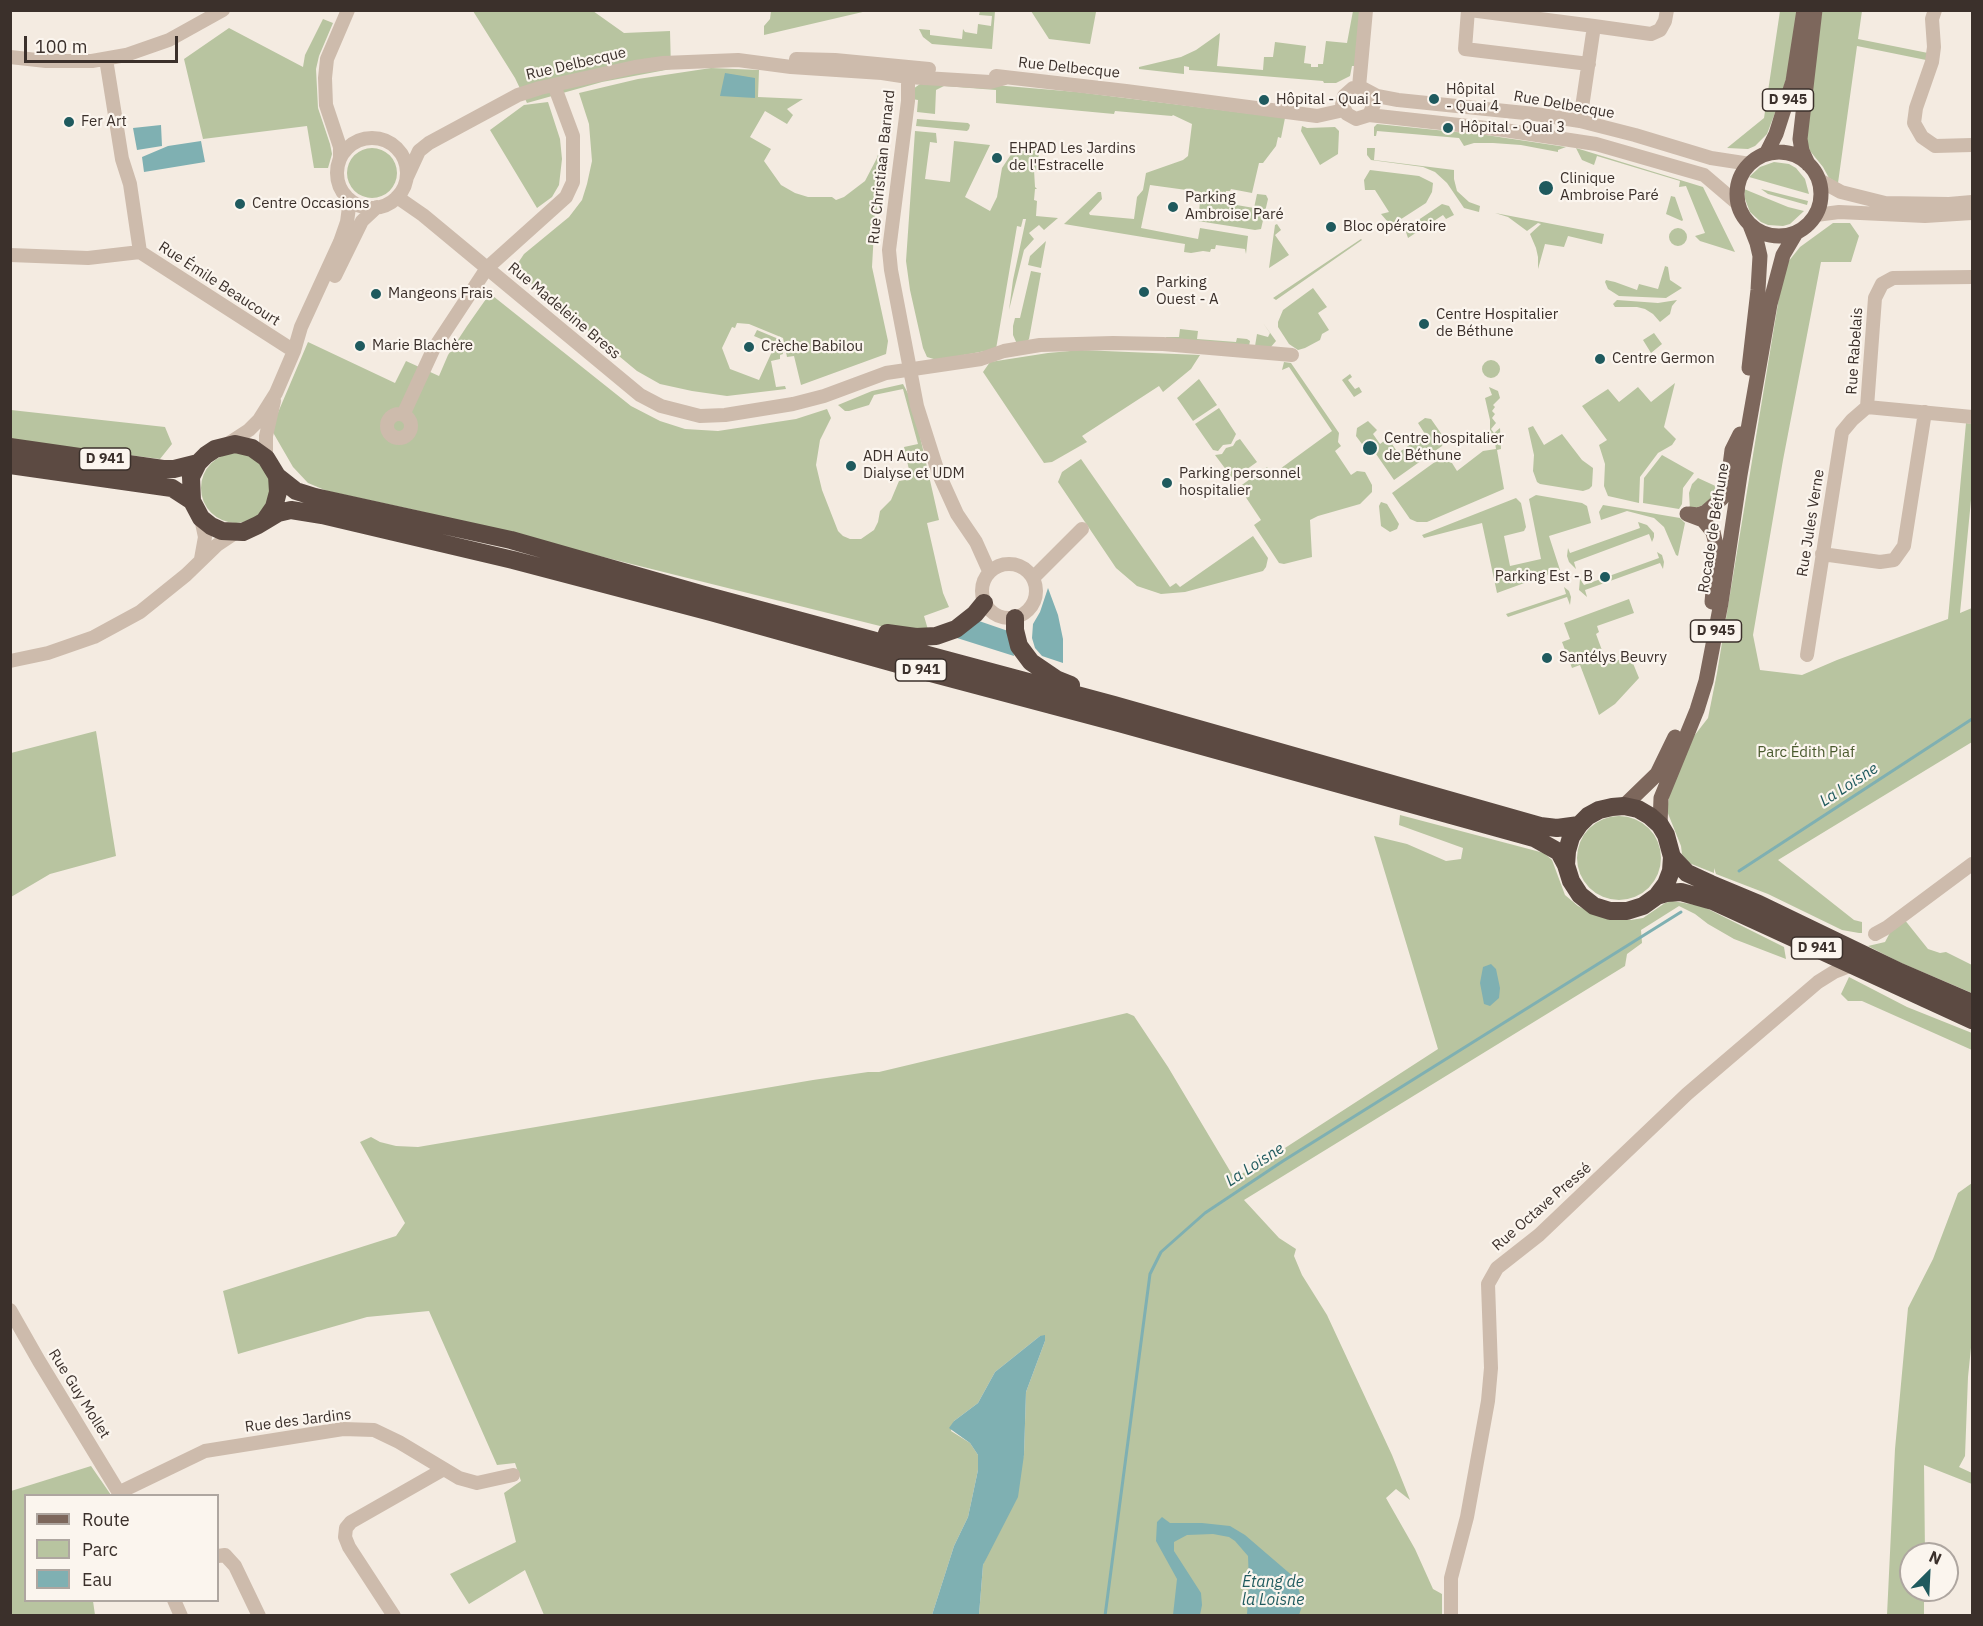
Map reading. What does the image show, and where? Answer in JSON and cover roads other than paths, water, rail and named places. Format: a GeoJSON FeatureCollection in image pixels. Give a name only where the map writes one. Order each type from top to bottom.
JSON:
{"type":"FeatureCollection","features":[{"type":"Feature","properties":{"kind":"highway"},"geometry":{"type":"LineString","coordinates":[[226,445],[243,445],[252,448],[266,458],[277,476],[277,500],[265,520],[251,529],[235,532],[222,531],[201,518],[192,501],[191,477],[198,463],[215,448],[226,445]]}},
{"type":"Feature","properties":{"kind":"highway","name":"D 941"},"geometry":{"type":"LineString","coordinates":[[10,447],[93,457],[163,469],[174,469],[198,463]]}},
{"type":"Feature","properties":{"kind":"highway","name":"D 941"},"geometry":{"type":"LineString","coordinates":[[10,465],[172,488],[192,501]]}},
{"type":"Feature","properties":{"kind":"highway","name":"D 941"},"geometry":{"type":"LineString","coordinates":[[277,476],[296,491],[315,497],[511,540],[704,595],[1145,714],[1540,826],[1557,828],[1579,825]]}},
{"type":"Feature","properties":{"kind":"highway","name":"D 941"},"geometry":{"type":"LineString","coordinates":[[265,520],[278,513],[291,510],[322,515],[398,531],[711,612],[1534,838],[1559,852],[1566,865]]}},
{"type":"Feature","properties":{"kind":"highway"},"geometry":{"type":"LineString","coordinates":[[776,614],[813,614],[879,631],[916,637],[936,636],[956,629],[975,614],[984,603]]}},
{"type":"Feature","properties":{"kind":"highway"},"geometry":{"type":"LineString","coordinates":[[1015,618],[1018,646],[1031,662],[1056,679],[1115,699],[1145,714]]}},
{"type":"Feature","properties":{"kind":"highway"},"geometry":{"type":"LineString","coordinates":[[1624,806],[1638,809],[1660,825],[1666,835],[1672,857],[1671,871],[1666,885],[1657,896],[1643,906],[1627,911],[1610,911],[1594,906],[1580,896],[1571,881],[1566,865],[1569,844],[1579,825],[1588,816],[1599,810],[1624,806]]}},
{"type":"Feature","properties":{"kind":"highway","name":"D 941"},"geometry":{"type":"LineString","coordinates":[[1672,857],[1687,873],[1972,1003]]}},
{"type":"Feature","properties":{"kind":"highway","name":"D 941"},"geometry":{"type":"LineString","coordinates":[[1657,896],[1681,892],[1703,898],[1972,1020]]}},
{"type":"Feature","properties":{"kind":"main road","name":"D 945"},"geometry":{"type":"LineString","coordinates":[[1766,154],[1776,134],[1793,81],[1804,10]]}},
{"type":"Feature","properties":{"kind":"main road","name":"D 945"},"geometry":{"type":"LineString","coordinates":[[1808,164],[1802,152],[1800,139],[1815,10]]}},
{"type":"Feature","properties":{"kind":"main road"},"geometry":{"type":"LineString","coordinates":[[1788,153],[1808,164],[1819,180],[1821,200],[1816,214],[1810,224],[1796,233],[1786,236],[1766,235],[1750,225],[1742,215],[1738,204],[1739,179],[1750,164],[1766,154],[1788,153]]}},
{"type":"Feature","properties":{"kind":"main road","name":"Rocade de Béthune"},"geometry":{"type":"LineString","coordinates":[[1624,806],[1657,774],[1684,717],[1695,686],[1729,512],[1758,290],[1760,256],[1750,225]]}},
{"type":"Feature","properties":{"kind":"main road","name":"Rocade de Béthune"},"geometry":{"type":"LineString","coordinates":[[1660,825],[1660,798],[1697,710],[1706,681],[1770,304],[1783,255],[1796,233]]}},
{"type":"Feature","properties":{"kind":"main road"},"geometry":{"type":"LineString","coordinates":[[1711,611],[1717,549],[1709,527],[1703,520],[1687,514],[1706,512],[1722,498],[1728,481],[1732,450],[1740,434]]}},
{"type":"Feature","properties":{"kind":"street"},"geometry":{"type":"LineString","coordinates":[[14,57],[78,61],[106,59],[160,43],[191,29],[223,10]]}},
{"type":"Feature","properties":{"kind":"street"},"geometry":{"type":"LineString","coordinates":[[1366,10],[1365,90],[1374,104],[1369,115]]}},
{"type":"Feature","properties":{"kind":"street"},"geometry":{"type":"LineString","coordinates":[[1589,64],[1465,49],[1469,10],[1651,34],[1660,30],[1665,21],[1666,10]]}},
{"type":"Feature","properties":{"kind":"street"},"geometry":{"type":"LineString","coordinates":[[1935,10],[1932,19],[1934,47],[1932,62],[1916,108],[1914,123],[1922,138],[1935,146],[1972,145]]}},
{"type":"Feature","properties":{"kind":"street"},"geometry":{"type":"LineString","coordinates":[[345,12],[325,67],[326,105],[340,147],[338,181],[350,200],[363,206],[377,207],[398,197],[407,177],[406,163],[395,147]]}},
{"type":"Feature","properties":{"kind":"street"},"geometry":{"type":"LineString","coordinates":[[1580,122],[1594,26]]}},
{"type":"Feature","properties":{"kind":"street","name":"Rue Émile Beaucourt"},"geometry":{"type":"LineString","coordinates":[[106,59],[122,159],[130,184],[140,252],[295,348]]}},
{"type":"Feature","properties":{"kind":"street","name":"Rue Delbecque"},"geometry":{"type":"LineString","coordinates":[[407,177],[419,152],[429,143],[518,95],[635,67],[663,63],[722,60],[835,60],[908,72],[980,74],[1317,116],[1344,110]]}},
{"type":"Feature","properties":{"kind":"street","name":"Rue Christiaan Barnard"},"geometry":{"type":"LineString","coordinates":[[908,72],[905,127],[889,250],[891,270],[917,406],[938,472],[957,514],[976,542],[989,571]]}},
{"type":"Feature","properties":{"kind":"street"},"geometry":{"type":"LineString","coordinates":[[403,415],[433,350],[487,268],[566,197],[573,182],[573,136],[554,85]]}},
{"type":"Feature","properties":{"kind":"street"},"geometry":{"type":"LineString","coordinates":[[1365,90],[1348,91],[1342,102],[1344,110],[1356,119],[1369,115],[1504,130],[1596,144],[1704,176],[1738,204]]}},
{"type":"Feature","properties":{"kind":"street","name":"Rue Delbecque"},"geometry":{"type":"LineString","coordinates":[[1365,90],[1398,100],[1535,114],[1580,122],[1635,135],[1711,158],[1750,164]]}},
{"type":"Feature","properties":{"kind":"street"},"geometry":{"type":"LineString","coordinates":[[333,124],[345,134],[360,140]]}},
{"type":"Feature","properties":{"kind":"street"},"geometry":{"type":"LineString","coordinates":[[340,158],[352,144],[360,140],[379,139],[395,147],[419,152]]}},
{"type":"Feature","properties":{"kind":"street"},"geometry":{"type":"LineString","coordinates":[[1819,180],[1841,192],[1885,203],[1972,202]]}},
{"type":"Feature","properties":{"kind":"street","name":"Rue Madeleine Bress"},"geometry":{"type":"LineString","coordinates":[[398,197],[640,395],[661,406],[700,416],[725,415],[794,404],[886,374],[981,359],[1004,351],[1040,345],[1163,344],[1292,355]]}},
{"type":"Feature","properties":{"kind":"street"},"geometry":{"type":"LineString","coordinates":[[226,445],[249,430],[259,420],[276,393],[295,348],[301,327],[340,242],[347,222],[350,200]]}},
{"type":"Feature","properties":{"kind":"street"},"geometry":{"type":"LineString","coordinates":[[295,348],[308,333],[362,221],[377,207]]}},
{"type":"Feature","properties":{"kind":"street"},"geometry":{"type":"LineString","coordinates":[[1816,214],[1839,212],[1924,216],[1972,213]]}},
{"type":"Feature","properties":{"kind":"street"},"geometry":{"type":"LineString","coordinates":[[10,255],[88,258],[140,252]]}},
{"type":"Feature","properties":{"kind":"street","name":"Rue Rabelais"},"geometry":{"type":"LineString","coordinates":[[1868,407],[1875,298],[1882,284],[1893,278],[1972,277]]}},
{"type":"Feature","properties":{"kind":"street"},"geometry":{"type":"LineString","coordinates":[[266,458],[266,436],[276,393]]}},
{"type":"Feature","properties":{"kind":"street"},"geometry":{"type":"LineString","coordinates":[[1868,407],[1972,417]]}},
{"type":"Feature","properties":{"kind":"street","name":"Rue Jules Verne"},"geometry":{"type":"LineString","coordinates":[[1807,655],[1842,432],[1868,407]]}},
{"type":"Feature","properties":{"kind":"street"},"geometry":{"type":"LineString","coordinates":[[1822,554],[1880,562],[1894,560],[1904,546],[1925,412]]}},
{"type":"Feature","properties":{"kind":"street"},"geometry":{"type":"LineString","coordinates":[[201,518],[205,537],[201,559]]}},
{"type":"Feature","properties":{"kind":"street"},"geometry":{"type":"LineString","coordinates":[[1028,573],[1049,561],[1082,529]]}},
{"type":"Feature","properties":{"kind":"street"},"geometry":{"type":"LineString","coordinates":[[10,661],[94,637],[140,612],[235,532]]}},
{"type":"Feature","properties":{"kind":"street","name":"Rue Christiaan Barnard"},"geometry":{"type":"LineString","coordinates":[[976,542],[1004,564]]}},
{"type":"Feature","properties":{"kind":"street"},"geometry":{"type":"LineString","coordinates":[[1004,564],[1013,564],[1028,573],[1036,586],[1034,602],[1029,609],[1015,618],[997,616],[984,603],[982,586],[989,571],[1004,564]]}},
{"type":"Feature","properties":{"kind":"street"},"geometry":{"type":"LineString","coordinates":[[1875,934],[1972,864]]}},
{"type":"Feature","properties":{"kind":"street"},"geometry":{"type":"LineString","coordinates":[[1816,948],[1823,965],[1818,982]]}},
{"type":"Feature","properties":{"kind":"street","name":"Rue Octave Pressé"},"geometry":{"type":"LineString","coordinates":[[1450,1616],[1451,1578],[1467,1517],[1488,1401],[1491,1368],[1488,1284],[1497,1268],[1539,1235],[1687,1094],[1818,982],[1852,965]]}},
{"type":"Feature","properties":{"kind":"street","name":"Rue Guy Mollet"},"geometry":{"type":"LineString","coordinates":[[10,1310],[121,1494]]}},
{"type":"Feature","properties":{"kind":"street","name":"Rue des Jardins"},"geometry":{"type":"LineString","coordinates":[[121,1494],[205,1451],[343,1429],[374,1430],[399,1442],[459,1478],[477,1483],[513,1475]]}},
{"type":"Feature","properties":{"kind":"street"},"geometry":{"type":"LineString","coordinates":[[394,1616],[349,1547],[345,1538],[346,1528],[351,1522],[444,1469]]}},
{"type":"Feature","properties":{"kind":"street"},"geometry":{"type":"LineString","coordinates":[[219,1556],[225,1555],[234,1566],[259,1616]]}},
{"type":"Feature","properties":{"kind":"street"},"geometry":{"type":"LineString","coordinates":[[175,1602],[181,1616]]}},
{"type":"Feature","properties":{"kind":"water"},"geometry":{"type":"Polygon","coordinates":[[[725,73],[755,78],[755,98],[720,96],[725,73]]]}},
{"type":"Feature","properties":{"kind":"water"},"geometry":{"type":"Polygon","coordinates":[[[161,125],[162,146],[137,150],[133,128],[161,125]]]}},
{"type":"Feature","properties":{"kind":"water"},"geometry":{"type":"Polygon","coordinates":[[[201,141],[205,162],[144,172],[142,157],[168,146],[201,141]]]}},
{"type":"Feature","properties":{"kind":"water"},"geometry":{"type":"Polygon","coordinates":[[[1048,588],[1058,615],[1063,639],[1063,663],[1042,656],[1035,648],[1032,638],[1033,624],[1040,612],[1048,588]]]}},
{"type":"Feature","properties":{"kind":"water"},"geometry":{"type":"Polygon","coordinates":[[[979,621],[1011,632],[1014,656],[957,638],[979,621]]]}},
{"type":"Feature","properties":{"kind":"water"},"geometry":{"type":"Polygon","coordinates":[[[1491,964],[1496,969],[1500,988],[1499,998],[1490,1006],[1484,1004],[1480,983],[1483,967],[1491,964]]]}},
{"type":"Feature","properties":{"kind":"water"},"geometry":{"type":"Polygon","coordinates":[[[1045,1335],[1045,1341],[1026,1392],[1024,1455],[1018,1497],[983,1565],[979,1615],[932,1615],[954,1546],[968,1517],[978,1470],[978,1455],[970,1443],[949,1428],[954,1421],[978,1403],[995,1372],[1040,1336],[1045,1335]]]}},
{"type":"Feature","properties":{"kind":"water","name":"Étang de la Loisne"},"geometry":{"type":"Polygon","coordinates":[[[1162,1517],[1170,1523],[1230,1526],[1245,1535],[1295,1578],[1303,1603],[1299,1615],[1247,1615],[1248,1556],[1229,1537],[1213,1534],[1187,1535],[1174,1542],[1174,1551],[1201,1593],[1202,1605],[1200,1615],[1173,1615],[1177,1579],[1156,1541],[1157,1522],[1162,1517]]]}},
{"type":"Feature","properties":{"kind":"waterway","name":"La Loisne"},"geometry":{"type":"LineString","coordinates":[[1739,871],[1972,719]]}},
{"type":"Feature","properties":{"kind":"waterway","name":"La Loisne"},"geometry":{"type":"LineString","coordinates":[[1105,1616],[1150,1274],[1161,1252],[1205,1213],[1283,1161],[1681,912]]}},
{"type":"Feature","properties":{"kind":"place","name":"Hôpital - Quai 4"},"geometry":{"type":"Point","coordinates":[1434,99]}},
{"type":"Feature","properties":{"kind":"place","name":"Hôpital - Quai 1"},"geometry":{"type":"Point","coordinates":[1264,100]}},
{"type":"Feature","properties":{"kind":"place","name":"Fer Art"},"geometry":{"type":"Point","coordinates":[69,122]}},
{"type":"Feature","properties":{"kind":"place","name":"Hôpital - Quai 3"},"geometry":{"type":"Point","coordinates":[1448,128]}},
{"type":"Feature","properties":{"kind":"place","name":"EHPAD Les Jardins de l'Estracelle"},"geometry":{"type":"Point","coordinates":[997,158]}},
{"type":"Feature","properties":{"kind":"place","name":"Clinique Ambroise Paré"},"geometry":{"type":"Point","coordinates":[1546,188]}},
{"type":"Feature","properties":{"kind":"place","name":"Centre Occasions"},"geometry":{"type":"Point","coordinates":[240,204]}},
{"type":"Feature","properties":{"kind":"place","name":"Parking Ambroise Paré"},"geometry":{"type":"Point","coordinates":[1173,207]}},
{"type":"Feature","properties":{"kind":"place","name":"Bloc opératoire"},"geometry":{"type":"Point","coordinates":[1331,227]}},
{"type":"Feature","properties":{"kind":"place","name":"Parking Ouest - A"},"geometry":{"type":"Point","coordinates":[1144,292]}},
{"type":"Feature","properties":{"kind":"place","name":"Mangeons Frais"},"geometry":{"type":"Point","coordinates":[376,294]}},
{"type":"Feature","properties":{"kind":"place","name":"Centre Hospitalier de Béthune"},"geometry":{"type":"Point","coordinates":[1424,324]}},
{"type":"Feature","properties":{"kind":"place","name":"Marie Blachère"},"geometry":{"type":"Point","coordinates":[360,346]}},
{"type":"Feature","properties":{"kind":"place","name":"Crèche Babilou"},"geometry":{"type":"Point","coordinates":[749,347]}},
{"type":"Feature","properties":{"kind":"place","name":"Centre Germon"},"geometry":{"type":"Point","coordinates":[1600,359]}},
{"type":"Feature","properties":{"kind":"place","name":"Centre hospitalier de Béthune"},"geometry":{"type":"Point","coordinates":[1370,448]}},
{"type":"Feature","properties":{"kind":"place","name":"ADH Auto Dialyse et UDM"},"geometry":{"type":"Point","coordinates":[851,466]}},
{"type":"Feature","properties":{"kind":"place","name":"Parking personnel hospitalier"},"geometry":{"type":"Point","coordinates":[1167,483]}},
{"type":"Feature","properties":{"kind":"place","name":"Parking Est - B"},"geometry":{"type":"Point","coordinates":[1605,577]}},
{"type":"Feature","properties":{"kind":"place","name":"Santélys Beuvry"},"geometry":{"type":"Point","coordinates":[1547,658]}},
{"type":"Feature","properties":{"kind":"park label","name":"Parc Édith Piaf"},"geometry":{"type":"Point","coordinates":[1806,753]}}]}
